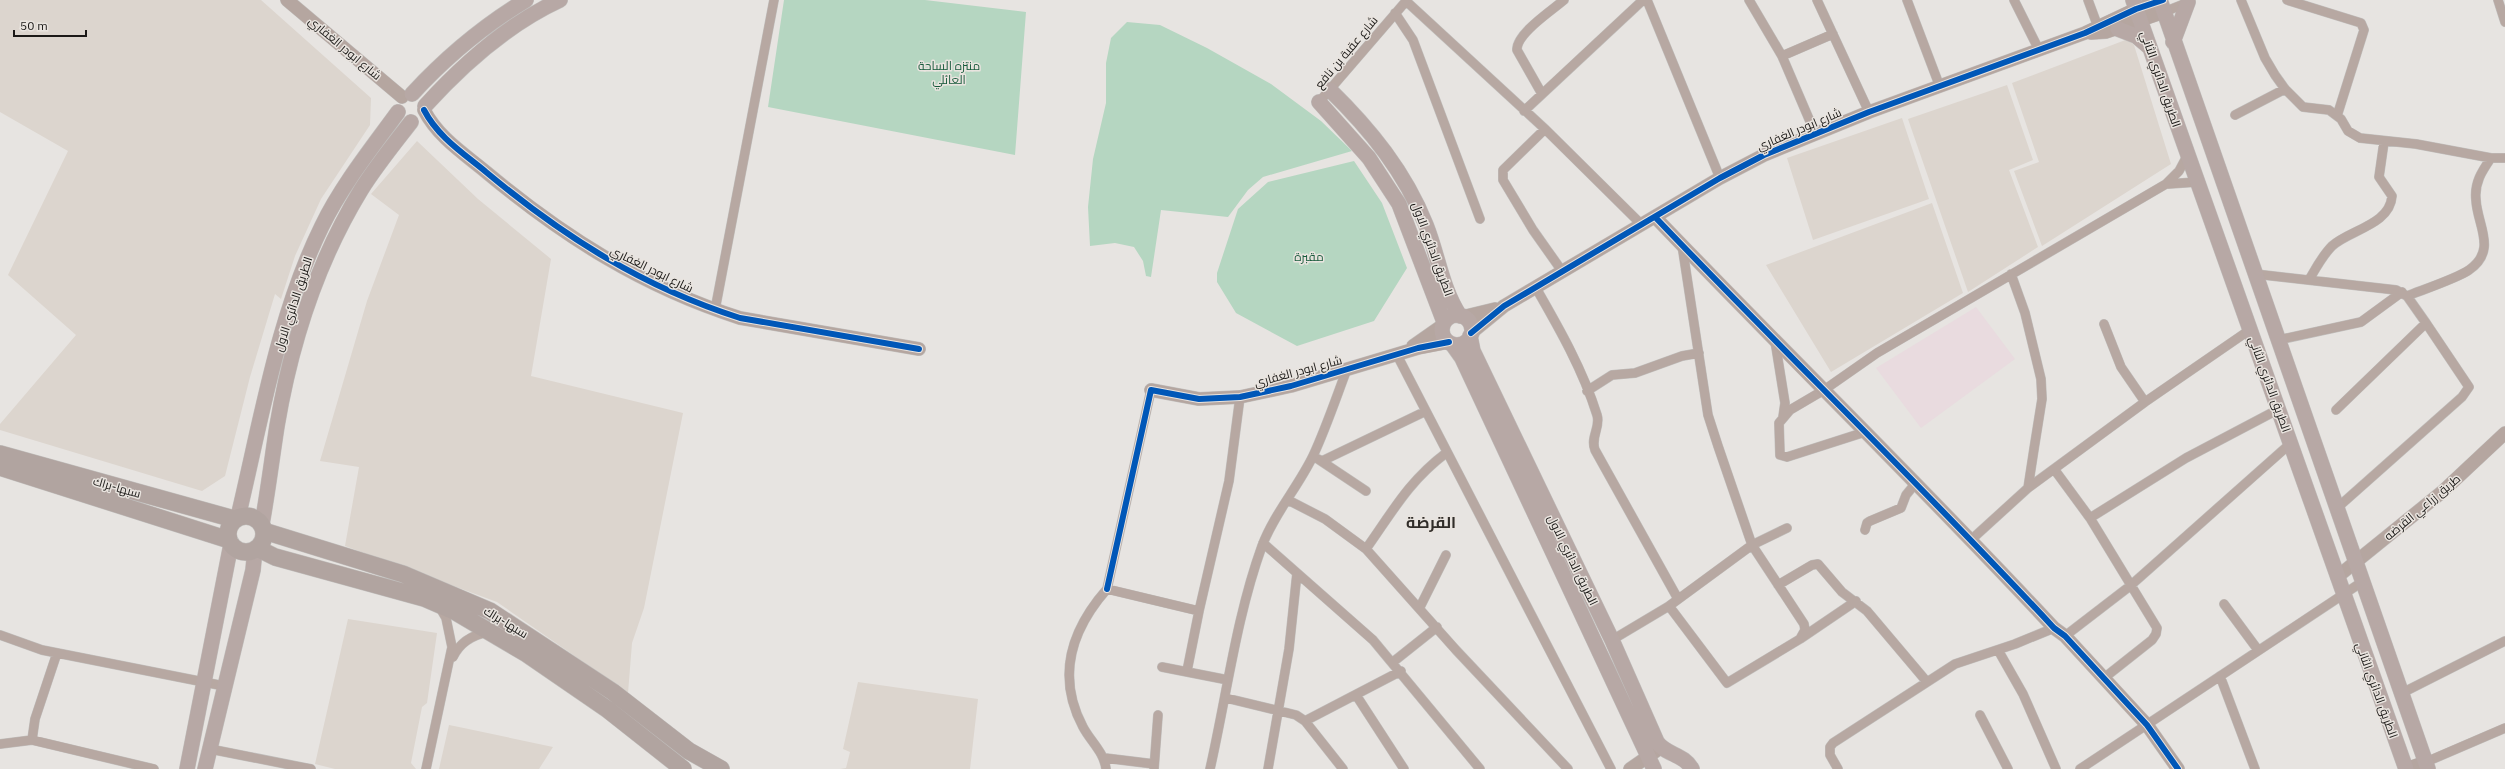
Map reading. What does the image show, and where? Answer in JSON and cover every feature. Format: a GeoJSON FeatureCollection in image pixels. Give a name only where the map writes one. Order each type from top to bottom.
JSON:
{"type":"FeatureCollection","features":[{"type":"Feature","properties":{"kind":"highway","name":"سبها-براك"},"geometry":{"type":"LineString","coordinates":[[0,454],[236,518]]}},
{"type":"Feature","properties":{"kind":"highway","name":"سبها-براك"},"geometry":{"type":"LineString","coordinates":[[0,467],[230,542]]}},
{"type":"Feature","properties":{"kind":"highway"},"geometry":{"type":"LineString","coordinates":[[248,516],[263,527],[263,540],[256,549],[245,552],[230,542],[229,526],[236,518],[248,516]]}},
{"type":"Feature","properties":{"kind":"highway","name":"سبها-براك"},"geometry":{"type":"LineString","coordinates":[[263,527],[403,574],[490,611],[613,692],[689,751],[721,769]]}},
{"type":"Feature","properties":{"kind":"highway","name":"سبها-براك"},"geometry":{"type":"LineString","coordinates":[[256,549],[275,557],[424,598],[439,605],[489,632],[607,709],[683,769]]}},
{"type":"Feature","properties":{"kind":"main road"},"geometry":{"type":"LineString","coordinates":[[526,0],[502,15],[464,43],[398,104],[398,112],[403,119],[413,122],[421,117],[425,108],[458,72],[494,42],[560,0]]}},
{"type":"Feature","properties":{"kind":"main road"},"geometry":{"type":"LineString","coordinates":[[2173,42],[2190,1]]}},
{"type":"Feature","properties":{"kind":"main road","name":"الطريق الدائري الثاني"},"geometry":{"type":"LineString","coordinates":[[2162,3],[2173,42],[2427,765]]}},
{"type":"Feature","properties":{"kind":"main road","name":"الطريق الدائري الثاني"},"geometry":{"type":"LineString","coordinates":[[2136,10],[2187,156],[2251,329],[2342,593],[2406,769]]}},
{"type":"Feature","properties":{"kind":"main road"},"geometry":{"type":"LineString","coordinates":[[2118,29],[2136,36],[2150,48]]}},
{"type":"Feature","properties":{"kind":"main road","name":"الطريق الدائري الاول"},"geometry":{"type":"LineString","coordinates":[[1330,90],[1365,126],[1399,171],[1426,226],[1451,300],[1461,316]]}},
{"type":"Feature","properties":{"kind":"main road"},"geometry":{"type":"LineString","coordinates":[[407,96],[419,97],[425,108]]}},
{"type":"Feature","properties":{"kind":"main road","name":"الطريق الدائري الاول"},"geometry":{"type":"LineString","coordinates":[[1319,102],[1361,148],[1399,204],[1444,324]]}},
{"type":"Feature","properties":{"kind":"main road","name":"الطريق الدائري الاول"},"geometry":{"type":"LineString","coordinates":[[236,518],[280,343],[313,244],[341,191],[398,112]]}},
{"type":"Feature","properties":{"kind":"main road","name":"الطريق الدائري الاول"},"geometry":{"type":"LineString","coordinates":[[263,527],[277,424],[293,352],[308,302],[348,213],[379,163],[413,122]]}},
{"type":"Feature","properties":{"kind":"main road"},"geometry":{"type":"LineString","coordinates":[[1453,316],[1461,316],[1468,322],[1470,335],[1460,344],[1450,343],[1443,335],[1444,324],[1453,316]]}},
{"type":"Feature","properties":{"kind":"main road","name":"الطريق الدائري الاول"},"geometry":{"type":"LineString","coordinates":[[1470,335],[1473,351],[1612,640],[1655,757]]}},
{"type":"Feature","properties":{"kind":"main road","name":"الطريق الدائري الاول"},"geometry":{"type":"LineString","coordinates":[[1450,343],[1462,358],[1655,757]]}},
{"type":"Feature","properties":{"kind":"main road"},"geometry":{"type":"LineString","coordinates":[[187,769],[205,682],[230,542]]}},
{"type":"Feature","properties":{"kind":"main road"},"geometry":{"type":"LineString","coordinates":[[205,769],[253,570],[256,549]]}},
{"type":"Feature","properties":{"kind":"main road"},"geometry":{"type":"LineString","coordinates":[[1655,757],[1685,759],[1692,769]]}},
{"type":"Feature","properties":{"kind":"street","name":"شارع ابودر الغفاري"},"geometry":{"type":"LineString","coordinates":[[287,0],[407,96]]}},
{"type":"Feature","properties":{"kind":"street"},"geometry":{"type":"LineString","coordinates":[[715,310],[774,0]]}},
{"type":"Feature","properties":{"kind":"street"},"geometry":{"type":"LineString","coordinates":[[1407,0],[1545,129],[1641,224]]}},
{"type":"Feature","properties":{"kind":"street","name":"شارع عقبة بن نافع"},"geometry":{"type":"LineString","coordinates":[[1319,102],[1407,0]]}},
{"type":"Feature","properties":{"kind":"street"},"geometry":{"type":"LineString","coordinates":[[1542,94],[1517,50],[1516,44],[1523,35],[1564,0]]}},
{"type":"Feature","properties":{"kind":"street"},"geometry":{"type":"LineString","coordinates":[[1524,110],[1643,0]]}},
{"type":"Feature","properties":{"kind":"street"},"geometry":{"type":"LineString","coordinates":[[1647,0],[1720,178]]}},
{"type":"Feature","properties":{"kind":"street"},"geometry":{"type":"LineString","coordinates":[[1749,0],[1782,56],[1815,133]]}},
{"type":"Feature","properties":{"kind":"street"},"geometry":{"type":"LineString","coordinates":[[1817,0],[1869,112]]}},
{"type":"Feature","properties":{"kind":"street"},"geometry":{"type":"LineString","coordinates":[[1907,0],[1940,87]]}},
{"type":"Feature","properties":{"kind":"street"},"geometry":{"type":"LineString","coordinates":[[2014,0],[2039,50]]}},
{"type":"Feature","properties":{"kind":"street"},"geometry":{"type":"LineString","coordinates":[[2088,0],[2098,27]]}},
{"type":"Feature","properties":{"kind":"street"},"geometry":{"type":"LineString","coordinates":[[2242,0],[2265,58],[2285,89],[2303,107],[2330,110],[2337,116],[2348,131],[2360,138],[2384,142],[2416,144],[2491,158],[2505,158]]}},
{"type":"Feature","properties":{"kind":"street"},"geometry":{"type":"LineString","coordinates":[[2287,0],[2361,23],[2364,30],[2337,116]]}},
{"type":"Feature","properties":{"kind":"street"},"geometry":{"type":"LineString","coordinates":[[2498,0],[2505,22]]}},
{"type":"Feature","properties":{"kind":"street","name":"شارع ابودر الغفاري"},"geometry":{"type":"LineString","coordinates":[[1470,335],[1504,306],[1641,224],[1720,178],[1815,133],[2085,33],[2136,10],[2162,3],[2190,1]]}},
{"type":"Feature","properties":{"kind":"street","name":"شارع ابودر الغفاري"},"geometry":{"type":"LineString","coordinates":[[2085,33],[2106,32],[2118,29],[2136,10]]}},
{"type":"Feature","properties":{"kind":"street"},"geometry":{"type":"LineString","coordinates":[[1395,13],[1416,47],[1480,219]]}},
{"type":"Feature","properties":{"kind":"street"},"geometry":{"type":"LineString","coordinates":[[1782,56],[1833,34]]}},
{"type":"Feature","properties":{"kind":"street"},"geometry":{"type":"LineString","coordinates":[[2235,115],[2285,89]]}},
{"type":"Feature","properties":{"kind":"street","name":"شارع ابودر الغفاري"},"geometry":{"type":"LineString","coordinates":[[425,108],[440,134]]}},
{"type":"Feature","properties":{"kind":"street","name":"شارع ابودر الغفاري"},"geometry":{"type":"LineString","coordinates":[[413,122],[440,134],[520,200],[573,239],[646,281],[715,310],[740,318],[919,349]]}},
{"type":"Feature","properties":{"kind":"street"},"geometry":{"type":"LineString","coordinates":[[1545,129],[1504,170],[1503,180],[1533,230],[1562,271]]}},
{"type":"Feature","properties":{"kind":"street"},"geometry":{"type":"LineString","coordinates":[[2309,280],[2319,262],[2333,245],[2378,219],[2389,208],[2392,196],[2379,177],[2384,142]]}},
{"type":"Feature","properties":{"kind":"street"},"geometry":{"type":"LineString","coordinates":[[1865,432],[1787,457],[1780,455],[1779,423],[1783,417],[1877,353],[2166,184],[2179,171],[2187,156]]}},
{"type":"Feature","properties":{"kind":"street"},"geometry":{"type":"LineString","coordinates":[[2278,340],[2361,322],[2405,294],[2464,273],[2477,262],[2485,239],[2476,200],[2476,188],[2482,171],[2491,158]]}},
{"type":"Feature","properties":{"kind":"street"},"geometry":{"type":"LineString","coordinates":[[2166,184],[2176,182],[2197,182]]}},
{"type":"Feature","properties":{"kind":"street"},"geometry":{"type":"LineString","coordinates":[[1655,216],[1775,341],[1972,540],[2054,628],[2065,636],[2146,725],[2178,769]]}},
{"type":"Feature","properties":{"kind":"street"},"geometry":{"type":"LineString","coordinates":[[1682,245],[1708,415],[1752,545],[1804,624],[1805,630],[1800,639]]}},
{"type":"Feature","properties":{"kind":"street"},"geometry":{"type":"LineString","coordinates":[[2011,274],[2025,313],[2041,379],[2042,399],[2028,488]]}},
{"type":"Feature","properties":{"kind":"street"},"geometry":{"type":"LineString","coordinates":[[2255,274],[2405,294],[2469,387],[2466,392],[2337,508]]}},
{"type":"Feature","properties":{"kind":"street"},"geometry":{"type":"LineString","coordinates":[[1536,288],[1562,332],[1598,416],[1592,443],[1595,450],[1678,599]]}},
{"type":"Feature","properties":{"kind":"street","name":"شارع ابودر الغفاري"},"geometry":{"type":"LineString","coordinates":[[1461,316],[1504,306]]}},
{"type":"Feature","properties":{"kind":"street"},"geometry":{"type":"LineString","coordinates":[[2336,410],[2426,323]]}},
{"type":"Feature","properties":{"kind":"street","name":"شارع ابودر الغفاري"},"geometry":{"type":"LineString","coordinates":[[1400,354],[1444,324]]}},
{"type":"Feature","properties":{"kind":"street"},"geometry":{"type":"LineString","coordinates":[[2104,324],[2121,367],[2145,402]]}},
{"type":"Feature","properties":{"kind":"street"},"geometry":{"type":"LineString","coordinates":[[1972,540],[2028,488],[2145,402],[2251,329]]}},
{"type":"Feature","properties":{"kind":"street"},"geometry":{"type":"LineString","coordinates":[[1775,341],[1785,403],[1783,417]]}},
{"type":"Feature","properties":{"kind":"street","name":"شارع ابودر الغفاري"},"geometry":{"type":"LineString","coordinates":[[1151,390],[1199,399],[1240,397],[1291,386],[1400,354],[1450,343]]}},
{"type":"Feature","properties":{"kind":"street"},"geometry":{"type":"LineString","coordinates":[[1400,354],[1424,412],[1611,769]]}},
{"type":"Feature","properties":{"kind":"street"},"geometry":{"type":"LineString","coordinates":[[1588,391],[1612,375],[1635,373],[1682,356],[1699,354]]}},
{"type":"Feature","properties":{"kind":"street"},"geometry":{"type":"LineString","coordinates":[[1210,769],[1226,698],[1228,680],[1242,610],[1263,543],[1313,456],[1347,369]]}},
{"type":"Feature","properties":{"kind":"street"},"geometry":{"type":"LineString","coordinates":[[1106,769],[1105,758],[1084,728],[1074,709],[1069,664],[1073,642],[1081,624],[1090,609],[1107,589],[1151,390]]}},
{"type":"Feature","properties":{"kind":"street"},"geometry":{"type":"LineString","coordinates":[[1187,671],[1199,611],[1229,481],[1240,397]]}},
{"type":"Feature","properties":{"kind":"street"},"geometry":{"type":"LineString","coordinates":[[2090,518],[2186,458],[2279,409]]}},
{"type":"Feature","properties":{"kind":"street"},"geometry":{"type":"LineString","coordinates":[[1322,461],[1424,412]]}},
{"type":"Feature","properties":{"kind":"street","name":"طريق زراعي القرضه"},"geometry":{"type":"LineString","coordinates":[[2337,577],[2442,492],[2505,433]]}},
{"type":"Feature","properties":{"kind":"street"},"geometry":{"type":"LineString","coordinates":[[2065,636],[2130,586],[2291,443]]}},
{"type":"Feature","properties":{"kind":"street"},"geometry":{"type":"LineString","coordinates":[[1366,549],[1390,511],[1416,478],[1446,453]]}},
{"type":"Feature","properties":{"kind":"street"},"geometry":{"type":"LineString","coordinates":[[1313,456],[1366,492]]}},
{"type":"Feature","properties":{"kind":"street"},"geometry":{"type":"LineString","coordinates":[[2054,469],[2090,518],[2130,586],[2155,621],[2156,634],[2152,640],[2104,678]]}},
{"type":"Feature","properties":{"kind":"street"},"geometry":{"type":"LineString","coordinates":[[1865,530],[1870,521],[1902,508],[1906,495],[1915,484]]}},
{"type":"Feature","properties":{"kind":"street"},"geometry":{"type":"LineString","coordinates":[[1288,500],[1325,519],[1366,549],[1568,769]]}},
{"type":"Feature","properties":{"kind":"street"},"geometry":{"type":"LineString","coordinates":[[1612,640],[1669,606],[1752,545],[1786,528]]}},
{"type":"Feature","properties":{"kind":"street"},"geometry":{"type":"LineString","coordinates":[[1263,543],[1373,640],[1401,671],[1480,769]]}},
{"type":"Feature","properties":{"kind":"street"},"geometry":{"type":"LineString","coordinates":[[1420,607],[1446,555]]}},
{"type":"Feature","properties":{"kind":"street"},"geometry":{"type":"LineString","coordinates":[[1778,585],[1812,565],[1818,564],[1842,592],[1856,601],[1867,611],[1927,682]]}},
{"type":"Feature","properties":{"kind":"street"},"geometry":{"type":"LineString","coordinates":[[1268,769],[1280,709],[1289,649],[1296,573]]}},
{"type":"Feature","properties":{"kind":"street"},"geometry":{"type":"LineString","coordinates":[[2080,769],[2342,593],[2362,582]]}},
{"type":"Feature","properties":{"kind":"street"},"geometry":{"type":"LineString","coordinates":[[1107,589],[1199,611]]}},
{"type":"Feature","properties":{"kind":"street"},"geometry":{"type":"LineString","coordinates":[[1669,606],[1727,683],[1800,639],[1856,601]]}},
{"type":"Feature","properties":{"kind":"street"},"geometry":{"type":"LineString","coordinates":[[2224,604],[2258,650]]}},
{"type":"Feature","properties":{"kind":"street"},"geometry":{"type":"LineString","coordinates":[[439,605],[451,632],[451,662]]}},
{"type":"Feature","properties":{"kind":"street"},"geometry":{"type":"LineString","coordinates":[[1393,662],[1437,627]]}},
{"type":"Feature","properties":{"kind":"street"},"geometry":{"type":"LineString","coordinates":[[1838,769],[1830,755],[1830,748],[1833,743],[1955,664],[1998,650],[2054,628]]}},
{"type":"Feature","properties":{"kind":"street"},"geometry":{"type":"LineString","coordinates":[[426,769],[451,662],[456,650],[465,641],[476,634],[489,632]]}},
{"type":"Feature","properties":{"kind":"street"},"geometry":{"type":"LineString","coordinates":[[0,635],[42,650],[224,686]]}},
{"type":"Feature","properties":{"kind":"street"},"geometry":{"type":"LineString","coordinates":[[2402,693],[2505,641]]}},
{"type":"Feature","properties":{"kind":"street"},"geometry":{"type":"LineString","coordinates":[[1998,650],[2023,694],[2056,769]]}},
{"type":"Feature","properties":{"kind":"street"},"geometry":{"type":"LineString","coordinates":[[32,740],[35,719],[57,652]]}},
{"type":"Feature","properties":{"kind":"street"},"geometry":{"type":"LineString","coordinates":[[1162,667],[1228,680]]}},
{"type":"Feature","properties":{"kind":"street"},"geometry":{"type":"LineString","coordinates":[[1305,722],[1401,671]]}},
{"type":"Feature","properties":{"kind":"street"},"geometry":{"type":"LineString","coordinates":[[2220,676],[2255,769]]}},
{"type":"Feature","properties":{"kind":"street"},"geometry":{"type":"LineString","coordinates":[[1356,695],[1404,769]]}},
{"type":"Feature","properties":{"kind":"street"},"geometry":{"type":"LineString","coordinates":[[1226,698],[1280,709],[1296,715],[1305,722],[1342,769]]}},
{"type":"Feature","properties":{"kind":"street"},"geometry":{"type":"LineString","coordinates":[[1105,758],[1154,766],[1158,715]]}},
{"type":"Feature","properties":{"kind":"street"},"geometry":{"type":"LineString","coordinates":[[1980,715],[2008,769]]}},
{"type":"Feature","properties":{"kind":"street"},"geometry":{"type":"LineString","coordinates":[[2406,769],[2427,765],[2505,728]]}},
{"type":"Feature","properties":{"kind":"street"},"geometry":{"type":"LineString","coordinates":[[0,744],[32,740],[154,769]]}},
{"type":"Feature","properties":{"kind":"street"},"geometry":{"type":"LineString","coordinates":[[210,749],[311,769]]}},
{"type":"Feature","properties":{"kind":"street"},"geometry":{"type":"LineString","coordinates":[[1630,769],[1655,757]]}},
{"type":"Feature","properties":{"kind":"shaded area"},"geometry":{"type":"Polygon","coordinates":[[[0,0],[261,0],[371,98],[370,125],[321,199],[295,256],[281,299],[275,294],[250,377],[225,476],[202,491],[0,430],[0,424],[76,335],[8,275],[68,151],[0,112],[0,0]]]}},
{"type":"Feature","properties":{"kind":"shaded area"},"geometry":{"type":"Polygon","coordinates":[[[2128,39],[2134,45],[2171,164],[2042,246],[2014,171],[2039,162],[2012,83],[2128,39]]]}},
{"type":"Feature","properties":{"kind":"shaded area"},"geometry":{"type":"Polygon","coordinates":[[[2007,85],[2033,160],[2009,170],[2038,247],[1968,292],[1908,119],[2007,85]]]}},
{"type":"Feature","properties":{"kind":"shaded area"},"geometry":{"type":"Polygon","coordinates":[[[1902,118],[1929,199],[1813,240],[1787,158],[1902,118]]]}},
{"type":"Feature","properties":{"kind":"shaded area"},"geometry":{"type":"Polygon","coordinates":[[[417,141],[478,199],[551,259],[531,376],[683,413],[644,608],[632,643],[628,693],[497,602],[345,546],[359,467],[320,461],[367,301],[399,215],[371,194],[417,141]]]}},
{"type":"Feature","properties":{"kind":"shaded area"},"geometry":{"type":"Polygon","coordinates":[[[1932,203],[1963,293],[1831,372],[1766,265],[1932,203]]]}},
{"type":"Feature","properties":{"kind":"shaded area"},"geometry":{"type":"Polygon","coordinates":[[[1976,307],[2015,359],[1921,428],[1876,368],[1976,307]]]}},
{"type":"Feature","properties":{"kind":"shaded area"},"geometry":{"type":"Polygon","coordinates":[[[348,619],[437,633],[427,703],[422,707],[411,763],[416,769],[335,769],[315,764],[348,619]]]}},
{"type":"Feature","properties":{"kind":"shaded area"},"geometry":{"type":"Polygon","coordinates":[[[858,682],[978,699],[970,769],[840,769],[846,768],[850,752],[843,749],[858,682]]]}},
{"type":"Feature","properties":{"kind":"shaded area"},"geometry":{"type":"Polygon","coordinates":[[[449,725],[553,747],[539,769],[439,769],[449,725]]]}},
{"type":"Feature","properties":{"kind":"green space","name":"منتزه الساحة العائلي"},"geometry":{"type":"Polygon","coordinates":[[[784,0],[925,0],[1026,12],[1015,155],[768,107],[784,0]]]}},
{"type":"Feature","properties":{"kind":"green space"},"geometry":{"type":"Polygon","coordinates":[[[1127,22],[1160,25],[1207,48],[1271,84],[1321,121],[1352,151],[1263,177],[1248,190],[1228,217],[1161,210],[1151,277],[1146,276],[1143,261],[1134,247],[1115,243],[1090,246],[1088,207],[1093,159],[1106,103],[1106,63],[1111,38],[1127,22]]]}},
{"type":"Feature","properties":{"kind":"green space","name":"مقبرة"},"geometry":{"type":"Polygon","coordinates":[[[1354,161],[1382,203],[1407,268],[1374,321],[1297,346],[1236,313],[1217,282],[1217,273],[1238,209],[1268,182],[1354,161]]]}},
{"type":"Feature","properties":{"kind":"cycle path"},"geometry":{"type":"LineString","coordinates":[[1471,333],[1504,306],[1720,178],[1764,155],[1869,112],[2085,33],[2136,9],[2163,0]]}},
{"type":"Feature","properties":{"kind":"cycle path"},"geometry":{"type":"LineString","coordinates":[[424,110],[436,128],[452,144],[515,196],[575,239],[606,258],[670,291],[740,318],[919,349]]}},
{"type":"Feature","properties":{"kind":"cycle path"},"geometry":{"type":"LineString","coordinates":[[1655,217],[1955,524],[2054,628],[2065,636],[2147,725],[2178,769]]}},
{"type":"Feature","properties":{"kind":"cycle path"},"geometry":{"type":"LineString","coordinates":[[1107,589],[1151,390],[1199,399],[1240,397],[1291,386],[1418,348],[1449,342]]}},
{"type":"Feature","properties":{"kind":"district","name":"القرضة"},"geometry":{"type":"Point","coordinates":[1431,522]}}]}
